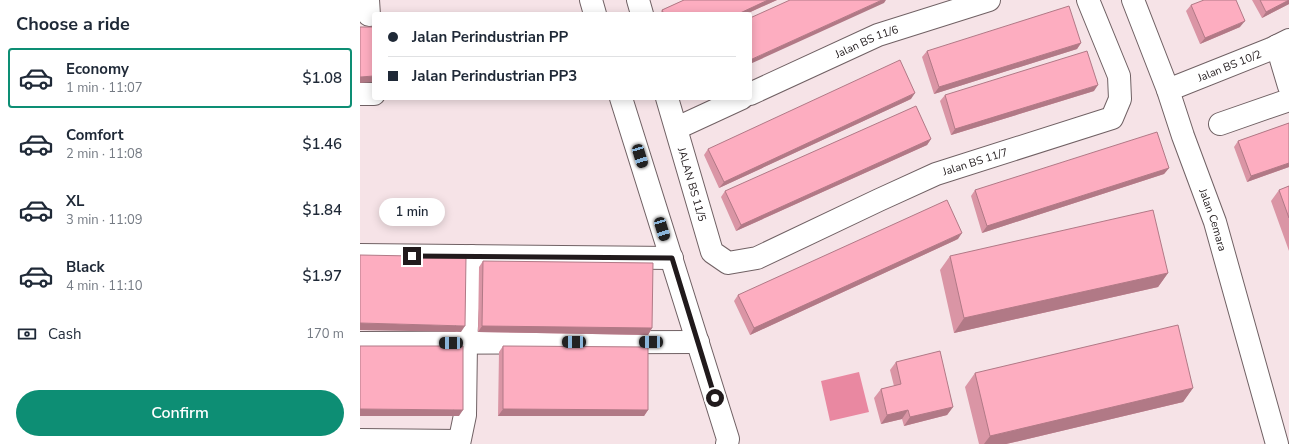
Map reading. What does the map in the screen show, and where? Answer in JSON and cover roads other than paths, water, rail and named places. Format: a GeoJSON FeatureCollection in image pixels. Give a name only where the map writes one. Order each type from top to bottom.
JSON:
{"type":"FeatureCollection","features":[{"type":"Feature","properties":{"kind":"street"},"geometry":{"type":"LineString","coordinates":[[591,0],[594,12]]}},
{"type":"Feature","properties":{"kind":"street"},"geometry":{"type":"LineString","coordinates":[[638,0],[641,12]]}},
{"type":"Feature","properties":{"kind":"street","name":"Jalan BS 11/6"},"geometry":{"type":"LineString","coordinates":[[752,93],[878,35],[989,0]]}},
{"type":"Feature","properties":{"kind":"street","name":"Jalan BS 11/7"},"geometry":{"type":"LineString","coordinates":[[728,263],[757,258],[936,174],[1112,118],[1120,99],[1119,76],[1088,0]]}},
{"type":"Feature","properties":{"kind":"street","name":"Jalan Cemara"},"geometry":{"type":"LineString","coordinates":[[1133,0],[1168,90],[1183,136],[1215,222],[1277,444]]}},
{"type":"Feature","properties":{"kind":"street"},"geometry":{"type":"LineString","coordinates":[[1283,43],[1289,86]]}},
{"type":"Feature","properties":{"kind":"street","name":"Jalan BS 10/2"},"geometry":{"type":"LineString","coordinates":[[1168,90],[1283,43]]}},
{"type":"Feature","properties":{"kind":"street"},"geometry":{"type":"LineString","coordinates":[[360,94],[372,94]]}},
{"type":"Feature","properties":{"kind":"street"},"geometry":{"type":"LineString","coordinates":[[622,100],[698,342],[728,444]]}},
{"type":"Feature","properties":{"kind":"street","name":"JALAN BS 11/5"},"geometry":{"type":"LineString","coordinates":[[669,100],[712,252],[728,263]]}},
{"type":"Feature","properties":{"kind":"street"},"geometry":{"type":"LineString","coordinates":[[677,128],[738,100]]}},
{"type":"Feature","properties":{"kind":"street"},"geometry":{"type":"LineString","coordinates":[[1220,124],[1289,100]]}},
{"type":"Feature","properties":{"kind":"street"},"geometry":{"type":"LineString","coordinates":[[360,255],[672,258]]}},
{"type":"Feature","properties":{"kind":"street"},"geometry":{"type":"LineString","coordinates":[[360,440],[459,442],[465,415],[466,342],[470,256]]}},
{"type":"Feature","properties":{"kind":"street"},"geometry":{"type":"LineString","coordinates":[[360,343],[698,342]]}}]}
